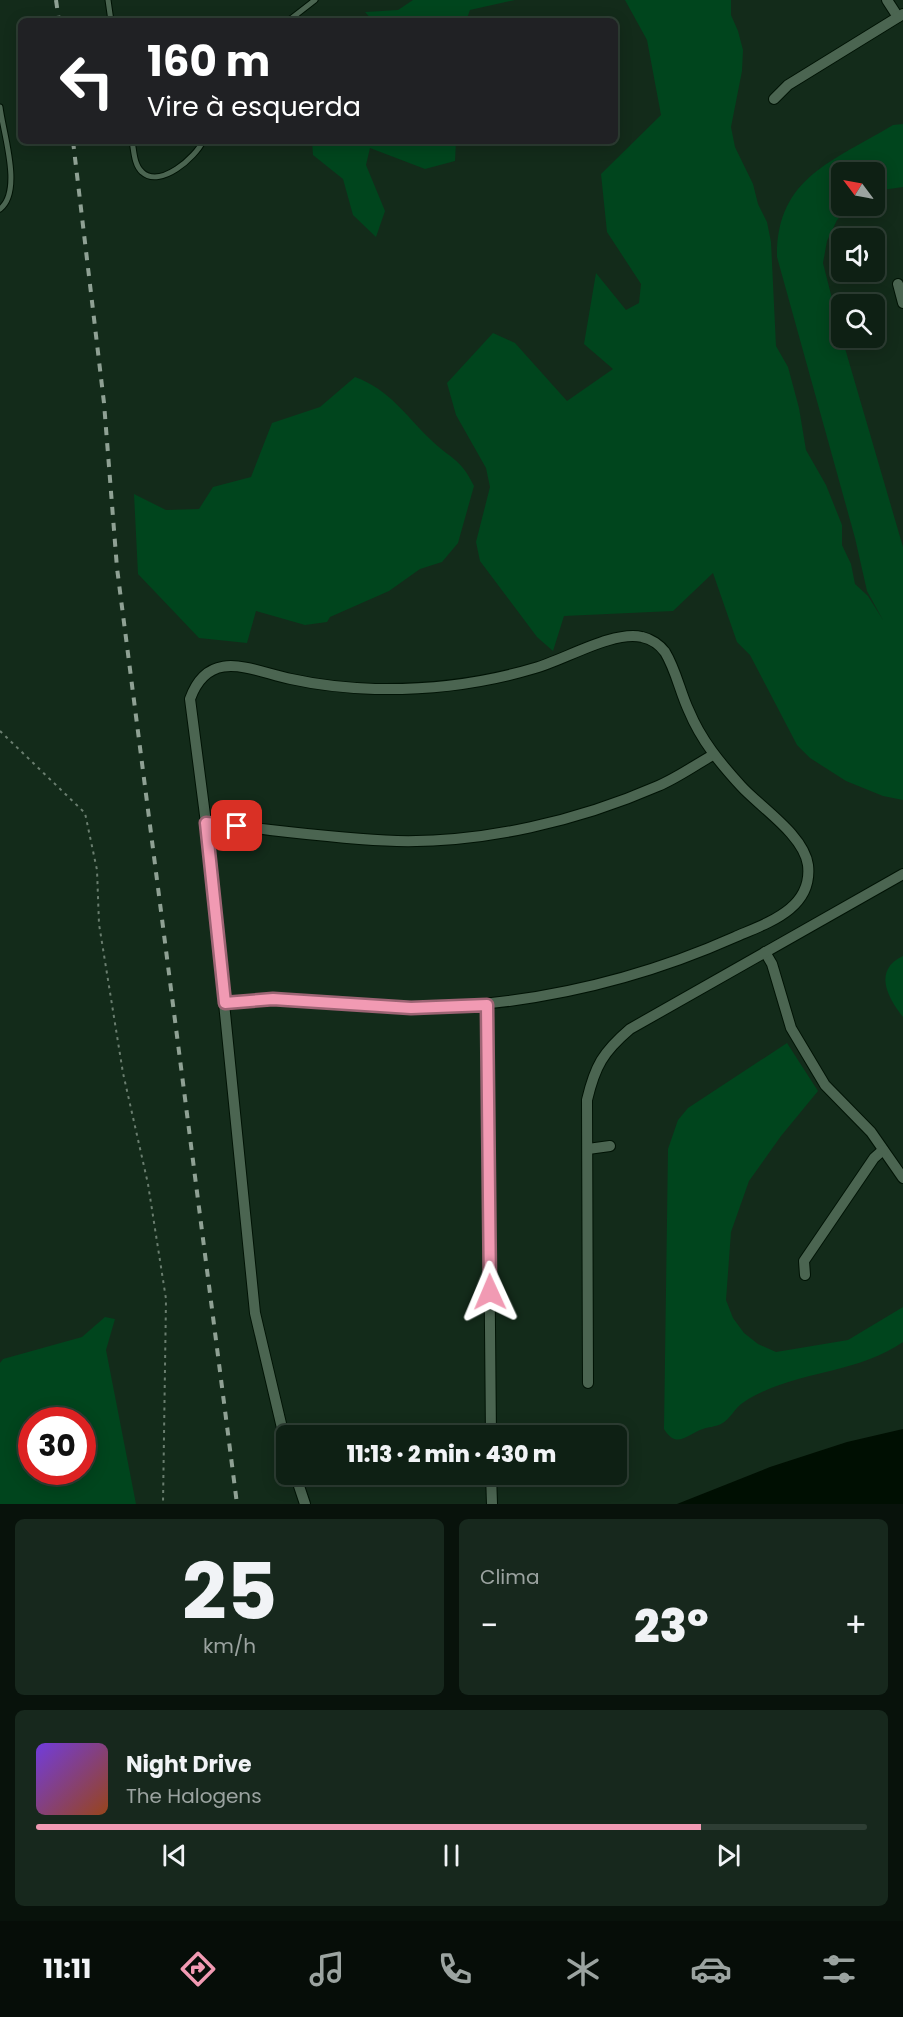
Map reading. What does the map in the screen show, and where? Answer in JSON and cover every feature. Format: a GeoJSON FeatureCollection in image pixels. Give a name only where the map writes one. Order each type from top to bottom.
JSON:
{"type":"FeatureCollection","features":[{"type":"Feature","properties":{"kind":"street"},"geometry":{"type":"LineString","coordinates":[[774,99],[788,85],[900,15],[887,0]]}},
{"type":"Feature","properties":{"kind":"street"},"geometry":{"type":"LineString","coordinates":[[898,284],[903,303]]}},
{"type":"Feature","properties":{"kind":"street"},"geometry":{"type":"LineString","coordinates":[[225,1003],[273,999],[411,1008],[487,1005],[595,986],[672,962],[769,922],[793,908],[803,895],[808,879],[808,862],[802,847],[792,834],[757,804],[713,755],[689,713],[667,655],[660,646],[639,636],[616,639],[535,669],[453,685],[374,689],[293,680],[230,665],[216,668],[204,675],[195,686],[190,699],[206,823],[255,1313],[281,1425]]}},
{"type":"Feature","properties":{"kind":"street"},"geometry":{"type":"LineString","coordinates":[[206,823],[325,837],[399,841],[472,838],[574,817],[658,786],[713,755]]}},
{"type":"Feature","properties":{"kind":"street"},"geometry":{"type":"LineString","coordinates":[[588,1383],[587,1100],[594,1072],[608,1048],[630,1029],[903,874]]}},
{"type":"Feature","properties":{"kind":"street"},"geometry":{"type":"LineString","coordinates":[[765,952],[772,964],[791,1028],[825,1085],[871,1132],[903,1178]]}},
{"type":"Feature","properties":{"kind":"street"},"geometry":{"type":"LineString","coordinates":[[487,1005],[491,1425]]}},
{"type":"Feature","properties":{"kind":"street"},"geometry":{"type":"LineString","coordinates":[[588,1149],[610,1146]]}},
{"type":"Feature","properties":{"kind":"street"},"geometry":{"type":"LineString","coordinates":[[805,1275],[804,1261],[874,1158],[883,1150]]}},
{"type":"Feature","properties":{"kind":"street"},"geometry":{"type":"LineString","coordinates":[[299,1485],[305,1504]]}},
{"type":"Feature","properties":{"kind":"street"},"geometry":{"type":"LineString","coordinates":[[491,1485],[492,1504]]}},
{"type":"Feature","properties":{"kind":"lane"},"geometry":{"type":"LineString","coordinates":[[108,0],[111,18]]}},
{"type":"Feature","properties":{"kind":"lane"},"geometry":{"type":"LineString","coordinates":[[292,18],[315,0]]}},
{"type":"Feature","properties":{"kind":"lane"},"geometry":{"type":"LineString","coordinates":[[0,107],[11,182],[9,200],[0,209]]}},
{"type":"Feature","properties":{"kind":"lane"},"geometry":{"type":"LineString","coordinates":[[133,144],[136,164],[143,173],[153,177],[166,174],[187,162],[198,152],[202,144]]}},
{"type":"Feature","properties":{"kind":"path"},"geometry":{"type":"LineString","coordinates":[[0,731],[85,813],[97,870],[99,924],[123,1073],[148,1184],[166,1299],[163,1504]]}},
{"type":"Feature","properties":{"kind":"green space"},"geometry":{"type":"Polygon","coordinates":[[[413,0],[515,0],[470,10],[467,18],[370,18],[365,12],[398,10],[413,0]]]}},
{"type":"Feature","properties":{"kind":"green space"},"geometry":{"type":"Polygon","coordinates":[[[625,0],[731,0],[731,15],[743,50],[742,71],[731,127],[735,147],[753,184],[758,204],[767,222],[771,242],[776,346],[788,367],[799,408],[806,450],[826,485],[842,525],[842,545],[851,564],[855,584],[868,596],[883,620],[867,591],[855,538],[777,257],[779,230],[786,208],[812,174],[830,161],[893,125],[903,124],[903,187],[885,190],[885,162],[831,162],[831,216],[841,216],[831,228],[823,263],[831,295],[831,348],[845,348],[903,547],[903,800],[883,796],[846,781],[810,758],[797,745],[750,655],[737,642],[713,573],[673,611],[564,616],[553,651],[537,637],[480,561],[476,542],[490,487],[486,468],[456,415],[447,383],[493,333],[515,343],[567,401],[613,369],[584,344],[596,273],[626,310],[639,303],[641,284],[607,232],[601,174],[661,115],[647,40],[625,0]]]}},
{"type":"Feature","properties":{"kind":"green space"},"geometry":{"type":"Polygon","coordinates":[[[312,144],[456,144],[455,161],[425,169],[370,148],[366,165],[385,211],[376,237],[353,215],[343,179],[313,155],[312,144]]]}},
{"type":"Feature","properties":{"kind":"green space"},"geometry":{"type":"Polygon","coordinates":[[[355,377],[388,396],[469,476],[474,486],[458,543],[442,562],[420,569],[389,591],[330,617],[327,622],[305,625],[256,611],[247,643],[199,638],[138,574],[134,494],[166,510],[199,509],[213,487],[251,477],[272,423],[320,407],[355,377]]]}},
{"type":"Feature","properties":{"kind":"green space"},"geometry":{"type":"Polygon","coordinates":[[[903,956],[903,1017],[888,993],[886,976],[888,969],[903,956]]]}},
{"type":"Feature","properties":{"kind":"green space"},"geometry":{"type":"Polygon","coordinates":[[[787,1043],[818,1091],[781,1136],[749,1181],[731,1232],[726,1300],[733,1318],[744,1333],[758,1344],[776,1352],[848,1340],[903,1307],[903,1342],[865,1361],[783,1384],[763,1392],[741,1404],[721,1424],[682,1439],[673,1439],[664,1429],[668,1149],[678,1120],[688,1108],[787,1043]]]}},
{"type":"Feature","properties":{"kind":"green space"},"geometry":{"type":"Polygon","coordinates":[[[105,1317],[115,1319],[106,1350],[136,1504],[0,1504],[0,1363],[3,1359],[82,1337],[105,1317]]]}},
{"type":"Feature","properties":{"kind":"shaded area"},"geometry":{"type":"Polygon","coordinates":[[[903,1429],[903,1504],[677,1504],[770,1467],[847,1442],[903,1429]]]}},
{"type":"Feature","properties":{"kind":"railway"},"geometry":{"type":"LineString","coordinates":[[56,0],[59,18]]}},
{"type":"Feature","properties":{"kind":"railway"},"geometry":{"type":"LineString","coordinates":[[73,144],[104,403],[117,568],[237,1504]]}},
{"type":"Feature","properties":{"kind":"route"},"geometry":{"type":"LineString","coordinates":[[237,826],[206,823],[225,1003],[273,999],[411,1008],[487,1005],[490,1292]]}}]}
